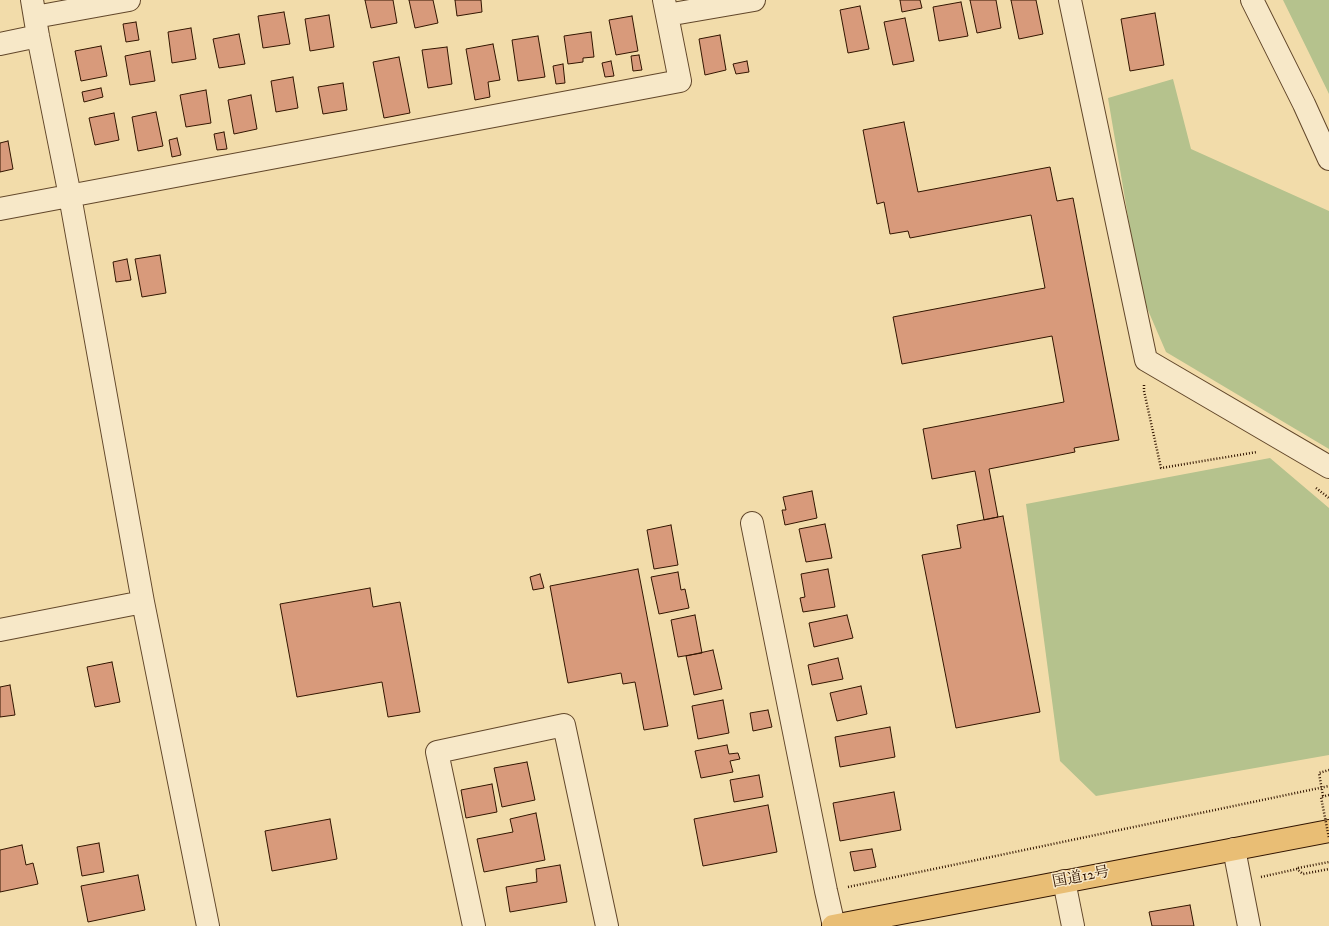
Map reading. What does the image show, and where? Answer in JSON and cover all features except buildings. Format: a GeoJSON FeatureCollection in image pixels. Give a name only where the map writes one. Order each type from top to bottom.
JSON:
{"type":"FeatureCollection","features":[{"type":"Feature","properties":{"kind":"highway","name":"国道12号"},"geometry":{"type":"LineString","coordinates":[[833,926],[1329,831]]}},
{"type":"Feature","properties":{"kind":"street"},"geometry":{"type":"LineString","coordinates":[[0,44],[35,18],[129,0]]}},
{"type":"Feature","properties":{"kind":"street"},"geometry":{"type":"LineString","coordinates":[[0,209],[680,81],[665,7],[754,0]]}},
{"type":"Feature","properties":{"kind":"street"},"geometry":{"type":"LineString","coordinates":[[1070,0],[1146,360],[1329,467]]}},
{"type":"Feature","properties":{"kind":"street"},"geometry":{"type":"LineString","coordinates":[[1252,0],[1304,104],[1329,159]]}},
{"type":"Feature","properties":{"kind":"street"},"geometry":{"type":"LineString","coordinates":[[35,18],[70,196],[143,602],[208,926]]}},
{"type":"Feature","properties":{"kind":"street"},"geometry":{"type":"LineString","coordinates":[[752,523],[833,926]]}},
{"type":"Feature","properties":{"kind":"street"},"geometry":{"type":"LineString","coordinates":[[0,630],[143,602]]}},
{"type":"Feature","properties":{"kind":"street"},"geometry":{"type":"LineString","coordinates":[[474,926],[437,752],[564,725],[607,926]]}},
{"type":"Feature","properties":{"kind":"street"},"geometry":{"type":"LineString","coordinates":[[1234,849],[1249,926]]}},
{"type":"Feature","properties":{"kind":"street"},"geometry":{"type":"LineString","coordinates":[[1064,882],[1073,926]]}},
{"type":"Feature","properties":{"kind":"path"},"geometry":{"type":"LineString","coordinates":[[1146,360],[1144,391],[1161,468],[1264,451]]}},
{"type":"Feature","properties":{"kind":"path"},"geometry":{"type":"LineString","coordinates":[[1312,484],[1329,498]]}},
{"type":"Feature","properties":{"kind":"path"},"geometry":{"type":"LineString","coordinates":[[1329,770],[1319,773],[1323,796],[1321,797],[1329,838]]}},
{"type":"Feature","properties":{"kind":"path"},"geometry":{"type":"LineString","coordinates":[[826,892],[1329,786]]}},
{"type":"Feature","properties":{"kind":"path"},"geometry":{"type":"LineString","coordinates":[[1323,796],[1329,795]]}},
{"type":"Feature","properties":{"kind":"path"},"geometry":{"type":"LineString","coordinates":[[1241,882],[1297,868],[1329,862]]}},
{"type":"Feature","properties":{"kind":"path"},"geometry":{"type":"LineString","coordinates":[[1297,868],[1303,874],[1329,869]]}},
{"type":"Feature","properties":{"kind":"green space"},"geometry":{"type":"Polygon","coordinates":[[[1283,0],[1329,0],[1329,94],[1311,57],[1283,0]]]}},
{"type":"Feature","properties":{"kind":"green space"},"geometry":{"type":"Polygon","coordinates":[[[1173,79],[1191,149],[1329,211],[1329,449],[1166,352],[1141,294],[1108,98],[1173,79]]]}},
{"type":"Feature","properties":{"kind":"green space"},"geometry":{"type":"Polygon","coordinates":[[[1270,458],[1329,508],[1329,755],[1096,796],[1060,761],[1026,504],[1270,458]]]}}]}
